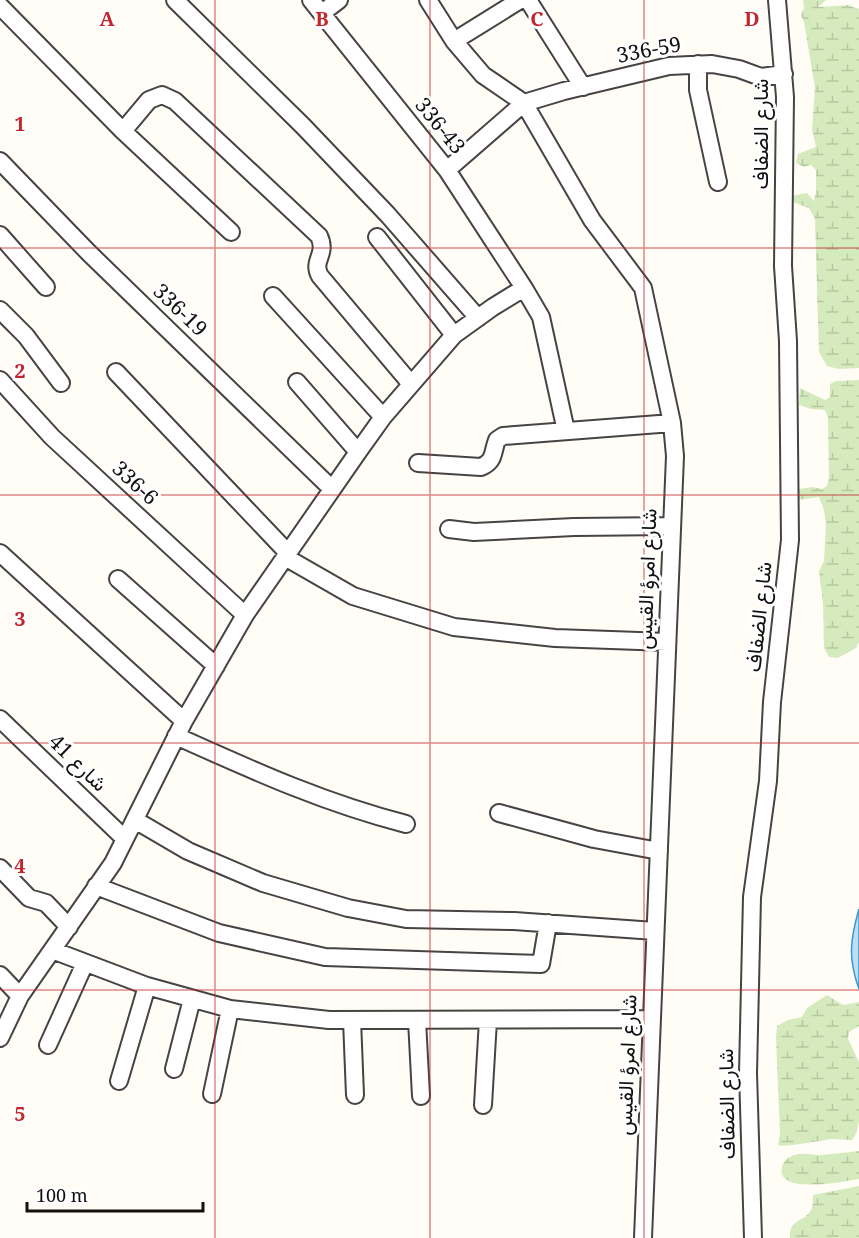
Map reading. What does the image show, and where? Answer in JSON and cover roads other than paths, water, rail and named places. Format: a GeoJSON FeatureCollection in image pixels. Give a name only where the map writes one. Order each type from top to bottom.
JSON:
{"type":"FeatureCollection","features":[{"type":"Feature","properties":{"kind":"street"},"geometry":{"type":"LineString","coordinates":[[175,0],[303,126],[388,215],[478,318]]}},
{"type":"Feature","properties":{"kind":"street"},"geometry":{"type":"LineString","coordinates":[[317,6],[339,0]]}},
{"type":"Feature","properties":{"kind":"street","name":"شارع امرؤ القيس"},"geometry":{"type":"LineString","coordinates":[[428,0],[454,41],[483,75],[524,103],[592,220],[643,288],[672,423],[675,456],[643,1238]]}},
{"type":"Feature","properties":{"kind":"street"},"geometry":{"type":"LineString","coordinates":[[454,41],[520,0]]}},
{"type":"Feature","properties":{"kind":"street"},"geometry":{"type":"LineString","coordinates":[[528,0],[583,87]]}},
{"type":"Feature","properties":{"kind":"street","name":"شارع الضفاف"},"geometry":{"type":"LineString","coordinates":[[753,1238],[748,1073],[752,897],[768,781],[772,702],[790,540],[788,341],[783,267],[784,74],[777,0]]}},
{"type":"Feature","properties":{"kind":"street"},"geometry":{"type":"LineString","coordinates":[[0,6],[123,131],[231,232]]}},
{"type":"Feature","properties":{"kind":"street","name":"336-43"},"geometry":{"type":"LineString","coordinates":[[317,6],[447,170],[541,317],[566,431]]}},
{"type":"Feature","properties":{"kind":"street"},"geometry":{"type":"LineString","coordinates":[[698,64],[698,90],[718,182]]}},
{"type":"Feature","properties":{"kind":"street","name":"336-59"},"geometry":{"type":"LineString","coordinates":[[524,103],[669,66],[712,64],[739,69],[761,77],[784,74]]}},
{"type":"Feature","properties":{"kind":"street"},"geometry":{"type":"LineString","coordinates":[[123,131],[149,100],[162,95],[175,101],[319,237],[323,245],[322,255],[316,262],[316,269],[320,276],[411,384]]}},
{"type":"Feature","properties":{"kind":"street"},"geometry":{"type":"LineString","coordinates":[[447,170],[524,103]]}},
{"type":"Feature","properties":{"kind":"street","name":"336-19"},"geometry":{"type":"LineString","coordinates":[[0,161],[89,253],[332,489]]}},
{"type":"Feature","properties":{"kind":"street"},"geometry":{"type":"LineString","coordinates":[[0,235],[46,287]]}},
{"type":"Feature","properties":{"kind":"street"},"geometry":{"type":"LineString","coordinates":[[377,237],[454,335]]}},
{"type":"Feature","properties":{"kind":"street"},"geometry":{"type":"LineString","coordinates":[[0,1037],[20,996],[113,863],[180,729],[245,615],[332,489],[383,417],[454,335],[524,288]]}},
{"type":"Feature","properties":{"kind":"street"},"geometry":{"type":"LineString","coordinates":[[273,296],[383,417]]}},
{"type":"Feature","properties":{"kind":"street"},"geometry":{"type":"LineString","coordinates":[[0,310],[26,336],[61,383]]}},
{"type":"Feature","properties":{"kind":"street"},"geometry":{"type":"LineString","coordinates":[[116,372],[287,555],[353,596],[454,627],[555,638],[667,642]]}},
{"type":"Feature","properties":{"kind":"street","name":"336-6"},"geometry":{"type":"LineString","coordinates":[[0,380],[52,437],[245,615]]}},
{"type":"Feature","properties":{"kind":"street"},"geometry":{"type":"LineString","coordinates":[[297,382],[358,452]]}},
{"type":"Feature","properties":{"kind":"street"},"geometry":{"type":"LineString","coordinates":[[418,463],[481,467],[494,458],[497,440],[503,436],[672,423]]}},
{"type":"Feature","properties":{"kind":"street"},"geometry":{"type":"LineString","coordinates":[[449,529],[474,532],[574,526],[672,526]]}},
{"type":"Feature","properties":{"kind":"street"},"geometry":{"type":"LineString","coordinates":[[0,553],[180,729],[272,780],[359,812],[406,824]]}},
{"type":"Feature","properties":{"kind":"street"},"geometry":{"type":"LineString","coordinates":[[118,579],[216,666]]}},
{"type":"Feature","properties":{"kind":"street","name":"شارع 41"},"geometry":{"type":"LineString","coordinates":[[0,719],[125,839]]}},
{"type":"Feature","properties":{"kind":"street"},"geometry":{"type":"LineString","coordinates":[[499,813],[594,838],[659,851]]}},
{"type":"Feature","properties":{"kind":"street"},"geometry":{"type":"LineString","coordinates":[[135,820],[188,851],[263,883],[348,908],[406,919],[549,923],[655,931]]}},
{"type":"Feature","properties":{"kind":"street"},"geometry":{"type":"LineString","coordinates":[[0,868],[29,898],[46,903],[69,927]]}},
{"type":"Feature","properties":{"kind":"street"},"geometry":{"type":"LineString","coordinates":[[96,886],[219,933],[325,957],[541,964],[549,923]]}},
{"type":"Feature","properties":{"kind":"street"},"geometry":{"type":"LineString","coordinates":[[52,950],[147,986],[230,1010],[329,1020],[652,1019]]}},
{"type":"Feature","properties":{"kind":"street"},"geometry":{"type":"LineString","coordinates":[[48,1045],[85,963]]}},
{"type":"Feature","properties":{"kind":"street"},"geometry":{"type":"LineString","coordinates":[[0,975],[20,996]]}},
{"type":"Feature","properties":{"kind":"street"},"geometry":{"type":"LineString","coordinates":[[119,1081],[147,986]]}},
{"type":"Feature","properties":{"kind":"street"},"geometry":{"type":"LineString","coordinates":[[174,1069],[192,999]]}},
{"type":"Feature","properties":{"kind":"street"},"geometry":{"type":"LineString","coordinates":[[212,1094],[230,1010]]}},
{"type":"Feature","properties":{"kind":"street"},"geometry":{"type":"LineString","coordinates":[[352,1020],[355,1095]]}},
{"type":"Feature","properties":{"kind":"street"},"geometry":{"type":"LineString","coordinates":[[417,1020],[421,1096]]}},
{"type":"Feature","properties":{"kind":"street"},"geometry":{"type":"LineString","coordinates":[[483,1105],[488,1020]]}},
{"type":"Feature","properties":{"kind":"water"},"geometry":{"type":"Polygon","coordinates":[[[859,909],[859,989],[853,968],[852,949],[859,909]]]}}]}
